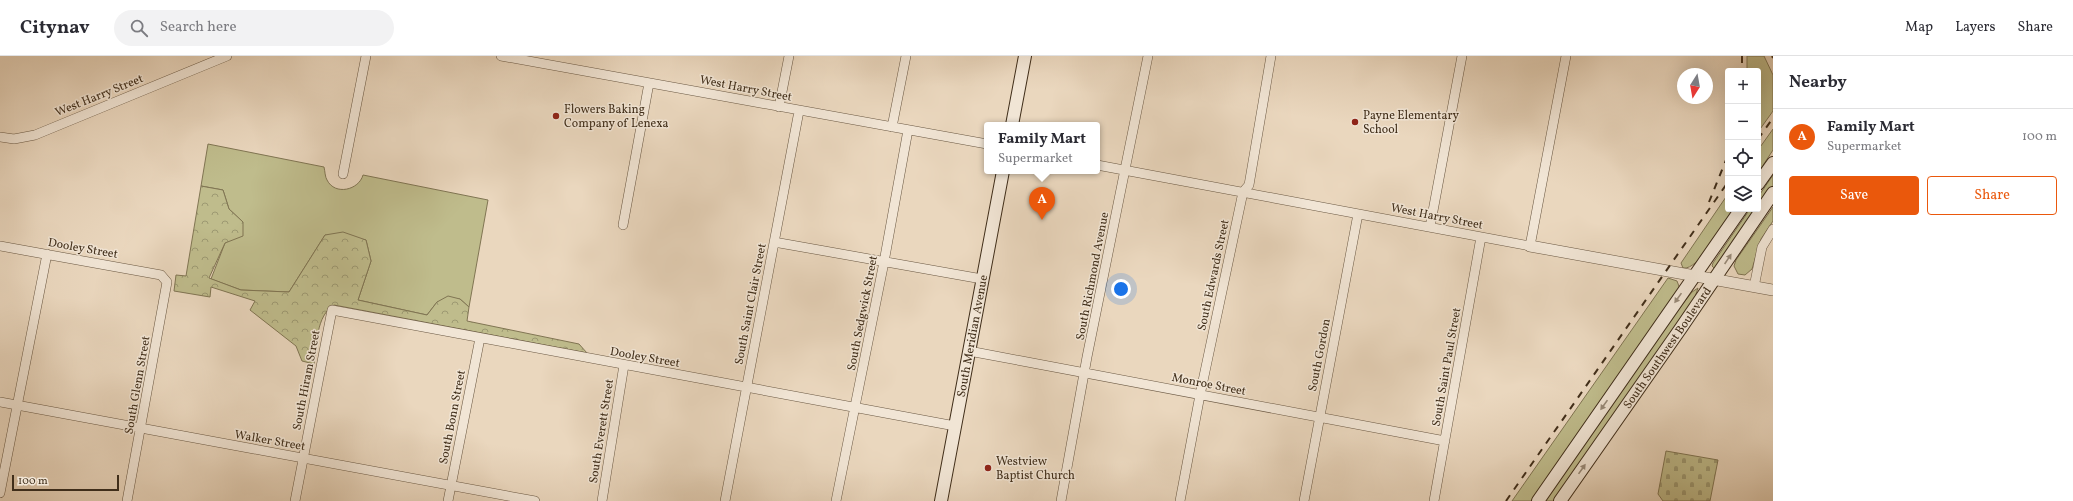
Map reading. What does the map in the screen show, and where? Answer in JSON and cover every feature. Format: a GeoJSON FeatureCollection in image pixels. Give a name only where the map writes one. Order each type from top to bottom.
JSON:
{"type":"FeatureCollection","features":[{"type":"Feature","properties":{"kind":"main road"},"geometry":{"type":"LineString","coordinates":[[1013,122],[1025,56]]}},
{"type":"Feature","properties":{"kind":"main road"},"geometry":{"type":"LineString","coordinates":[[1761,180],[1773,163]]}},
{"type":"Feature","properties":{"kind":"main road","name":"South Meridian Avenue"},"geometry":{"type":"LineString","coordinates":[[940,501],[1002,174]]}},
{"type":"Feature","properties":{"kind":"main road","name":"South Southwest Boulevard"},"geometry":{"type":"LineString","coordinates":[[1560,501],[1715,279],[1773,193]]}},
{"type":"Feature","properties":{"kind":"main road","name":"South Southwest Boulevard"},"geometry":{"type":"LineString","coordinates":[[1538,501],[1739,212]]}},
{"type":"Feature","properties":{"kind":"street","name":"West Harry Street"},"geometry":{"type":"LineString","coordinates":[[0,137],[14,139],[35,135],[228,56]]}},
{"type":"Feature","properties":{"kind":"street"},"geometry":{"type":"LineString","coordinates":[[343,174],[366,56]]}},
{"type":"Feature","properties":{"kind":"street","name":"West Harry Street"},"geometry":{"type":"LineString","coordinates":[[501,56],[984,143]]}},
{"type":"Feature","properties":{"kind":"street"},"geometry":{"type":"LineString","coordinates":[[779,107],[789,56]]}},
{"type":"Feature","properties":{"kind":"street"},"geometry":{"type":"LineString","coordinates":[[892,128],[906,56]]}},
{"type":"Feature","properties":{"kind":"street","name":"South Richmond Avenue"},"geometry":{"type":"LineString","coordinates":[[1061,501],[1084,373],[1148,56]]}},
{"type":"Feature","properties":{"kind":"street","name":"South Edwards Street"},"geometry":{"type":"LineString","coordinates":[[1180,501],[1200,395],[1243,192],[1249,184],[1272,56]]}},
{"type":"Feature","properties":{"kind":"street"},"geometry":{"type":"LineString","coordinates":[[1430,227],[1462,56]]}},
{"type":"Feature","properties":{"kind":"street"},"geometry":{"type":"LineString","coordinates":[[1530,246],[1566,56]]}},
{"type":"Feature","properties":{"kind":"street"},"geometry":{"type":"LineString","coordinates":[[623,225],[649,83]]}},
{"type":"Feature","properties":{"kind":"street","name":"South Saint Clair Street"},"geometry":{"type":"LineString","coordinates":[[725,501],[799,111]]}},
{"type":"Feature","properties":{"kind":"street","name":"South Sedgwick Street"},"geometry":{"type":"LineString","coordinates":[[836,501],[884,262],[908,130]]}},
{"type":"Feature","properties":{"kind":"street","name":"West Harry Street"},"geometry":{"type":"LineString","coordinates":[[1100,166],[1773,290]]}},
{"type":"Feature","properties":{"kind":"street","name":"South Gordon"},"geometry":{"type":"LineString","coordinates":[[1304,501],[1358,214]]}},
{"type":"Feature","properties":{"kind":"street"},"geometry":{"type":"LineString","coordinates":[[1754,287],[1762,247],[1773,229]]}},
{"type":"Feature","properties":{"kind":"street","name":"South Saint Paul Street"},"geometry":{"type":"LineString","coordinates":[[1434,501],[1481,237]]}},
{"type":"Feature","properties":{"kind":"street"},"geometry":{"type":"LineString","coordinates":[[774,242],[982,279]]}},
{"type":"Feature","properties":{"kind":"street","name":"Dooley Street"},"geometry":{"type":"LineString","coordinates":[[0,246],[161,275]]}},
{"type":"Feature","properties":{"kind":"street"},"geometry":{"type":"LineString","coordinates":[[0,493],[47,254]]}},
{"type":"Feature","properties":{"kind":"street","name":"South Glenn Street"},"geometry":{"type":"LineString","coordinates":[[127,501],[166,294],[167,282],[161,275]]}},
{"type":"Feature","properties":{"kind":"street","name":"Dooley Street"},"geometry":{"type":"LineString","coordinates":[[332,310],[954,426]]}},
{"type":"Feature","properties":{"kind":"street","name":"South Hiram Street"},"geometry":{"type":"LineString","coordinates":[[295,501],[332,310]]}},
{"type":"Feature","properties":{"kind":"street","name":"South Bonn Street"},"geometry":{"type":"LineString","coordinates":[[448,501],[480,338]]}},
{"type":"Feature","properties":{"kind":"street","name":"Monroe Street"},"geometry":{"type":"LineString","coordinates":[[969,351],[1445,441]]}},
{"type":"Feature","properties":{"kind":"street","name":"South Everett Street"},"geometry":{"type":"LineString","coordinates":[[602,501],[624,365]]}},
{"type":"Feature","properties":{"kind":"street","name":"Walker Street"},"geometry":{"type":"LineString","coordinates":[[0,402],[535,501]]}},
{"type":"Feature","properties":{"kind":"green space"},"geometry":{"type":"Polygon","coordinates":[[[1747,56],[1764,56],[1773,75],[1773,111],[1761,128],[1761,68],[1747,68],[1747,56]]]}},
{"type":"Feature","properties":{"kind":"green space"},"geometry":{"type":"Polygon","coordinates":[[[1773,129],[1773,150],[1761,168],[1761,146],[1773,129]]]}},
{"type":"Feature","properties":{"kind":"green space"},"geometry":{"type":"Polygon","coordinates":[[[208,144],[324,167],[326,179],[335,188],[346,189],[352,187],[361,180],[363,175],[488,200],[469,307],[460,299],[437,302],[427,315],[358,300],[371,261],[366,240],[325,235],[289,292],[241,290],[211,279],[225,243],[243,222],[229,209],[223,190],[201,186],[208,144]]]}},
{"type":"Feature","properties":{"kind":"green space"},"geometry":{"type":"Polygon","coordinates":[[[1773,175],[1773,189],[1761,205],[1761,193],[1773,175]]]}},
{"type":"Feature","properties":{"kind":"green space"},"geometry":{"type":"Polygon","coordinates":[[[201,186],[223,190],[229,209],[243,222],[243,236],[225,243],[209,278],[241,290],[289,292],[325,235],[343,232],[366,240],[371,261],[358,300],[427,315],[437,302],[448,296],[460,299],[469,307],[467,321],[579,344],[587,353],[334,305],[324,316],[318,331],[314,364],[302,361],[296,346],[250,310],[255,301],[211,287],[210,297],[174,291],[176,275],[186,276],[201,186]]]}},
{"type":"Feature","properties":{"kind":"green space"},"geometry":{"type":"Polygon","coordinates":[[[1725,198],[1725,212],[1731,212],[1711,244],[1704,254],[1689,267],[1683,268],[1681,263],[1725,198]]]}},
{"type":"Feature","properties":{"kind":"green space"},"geometry":{"type":"Polygon","coordinates":[[[1773,207],[1773,221],[1761,239],[1752,269],[1745,275],[1738,274],[1734,266],[1736,260],[1773,207]]]}},
{"type":"Feature","properties":{"kind":"green space"},"geometry":{"type":"Polygon","coordinates":[[[1748,212],[1756,212],[1714,268],[1712,266],[1748,212]]]}},
{"type":"Feature","properties":{"kind":"green space"},"geometry":{"type":"Polygon","coordinates":[[[1668,278],[1677,281],[1680,289],[1531,501],[1512,501],[1668,278]]]}},
{"type":"Feature","properties":{"kind":"green space"},"geometry":{"type":"Polygon","coordinates":[[[1698,288],[1693,303],[1555,501],[1544,501],[1661,332],[1692,292],[1698,288]]]}},
{"type":"Feature","properties":{"kind":"green space"},"geometry":{"type":"Polygon","coordinates":[[[1666,451],[1718,460],[1710,501],[1663,501],[1658,494],[1666,451]]]}},
{"type":"Feature","properties":{"kind":"railway"},"geometry":{"type":"LineString","coordinates":[[1742,56],[1742,68]]}},
{"type":"Feature","properties":{"kind":"railway"},"geometry":{"type":"LineString","coordinates":[[1761,135],[1773,118]]}},
{"type":"Feature","properties":{"kind":"railway"},"geometry":{"type":"LineString","coordinates":[[1709,202],[1725,162]]}},
{"type":"Feature","properties":{"kind":"railway"},"geometry":{"type":"LineString","coordinates":[[1506,501],[1725,186]]}},
{"type":"Feature","properties":{"kind":"place","name":"Flowers Baking Company of Lenexa"},"geometry":{"type":"Point","coordinates":[556,116]}},
{"type":"Feature","properties":{"kind":"place","name":"Payne Elementary School"},"geometry":{"type":"Point","coordinates":[1355,122]}},
{"type":"Feature","properties":{"kind":"place","name":"Family Mart"},"geometry":{"type":"Point","coordinates":[1042,220]}},
{"type":"Feature","properties":{"kind":"place","name":"Westview Baptist Church"},"geometry":{"type":"Point","coordinates":[988,468]}}]}
